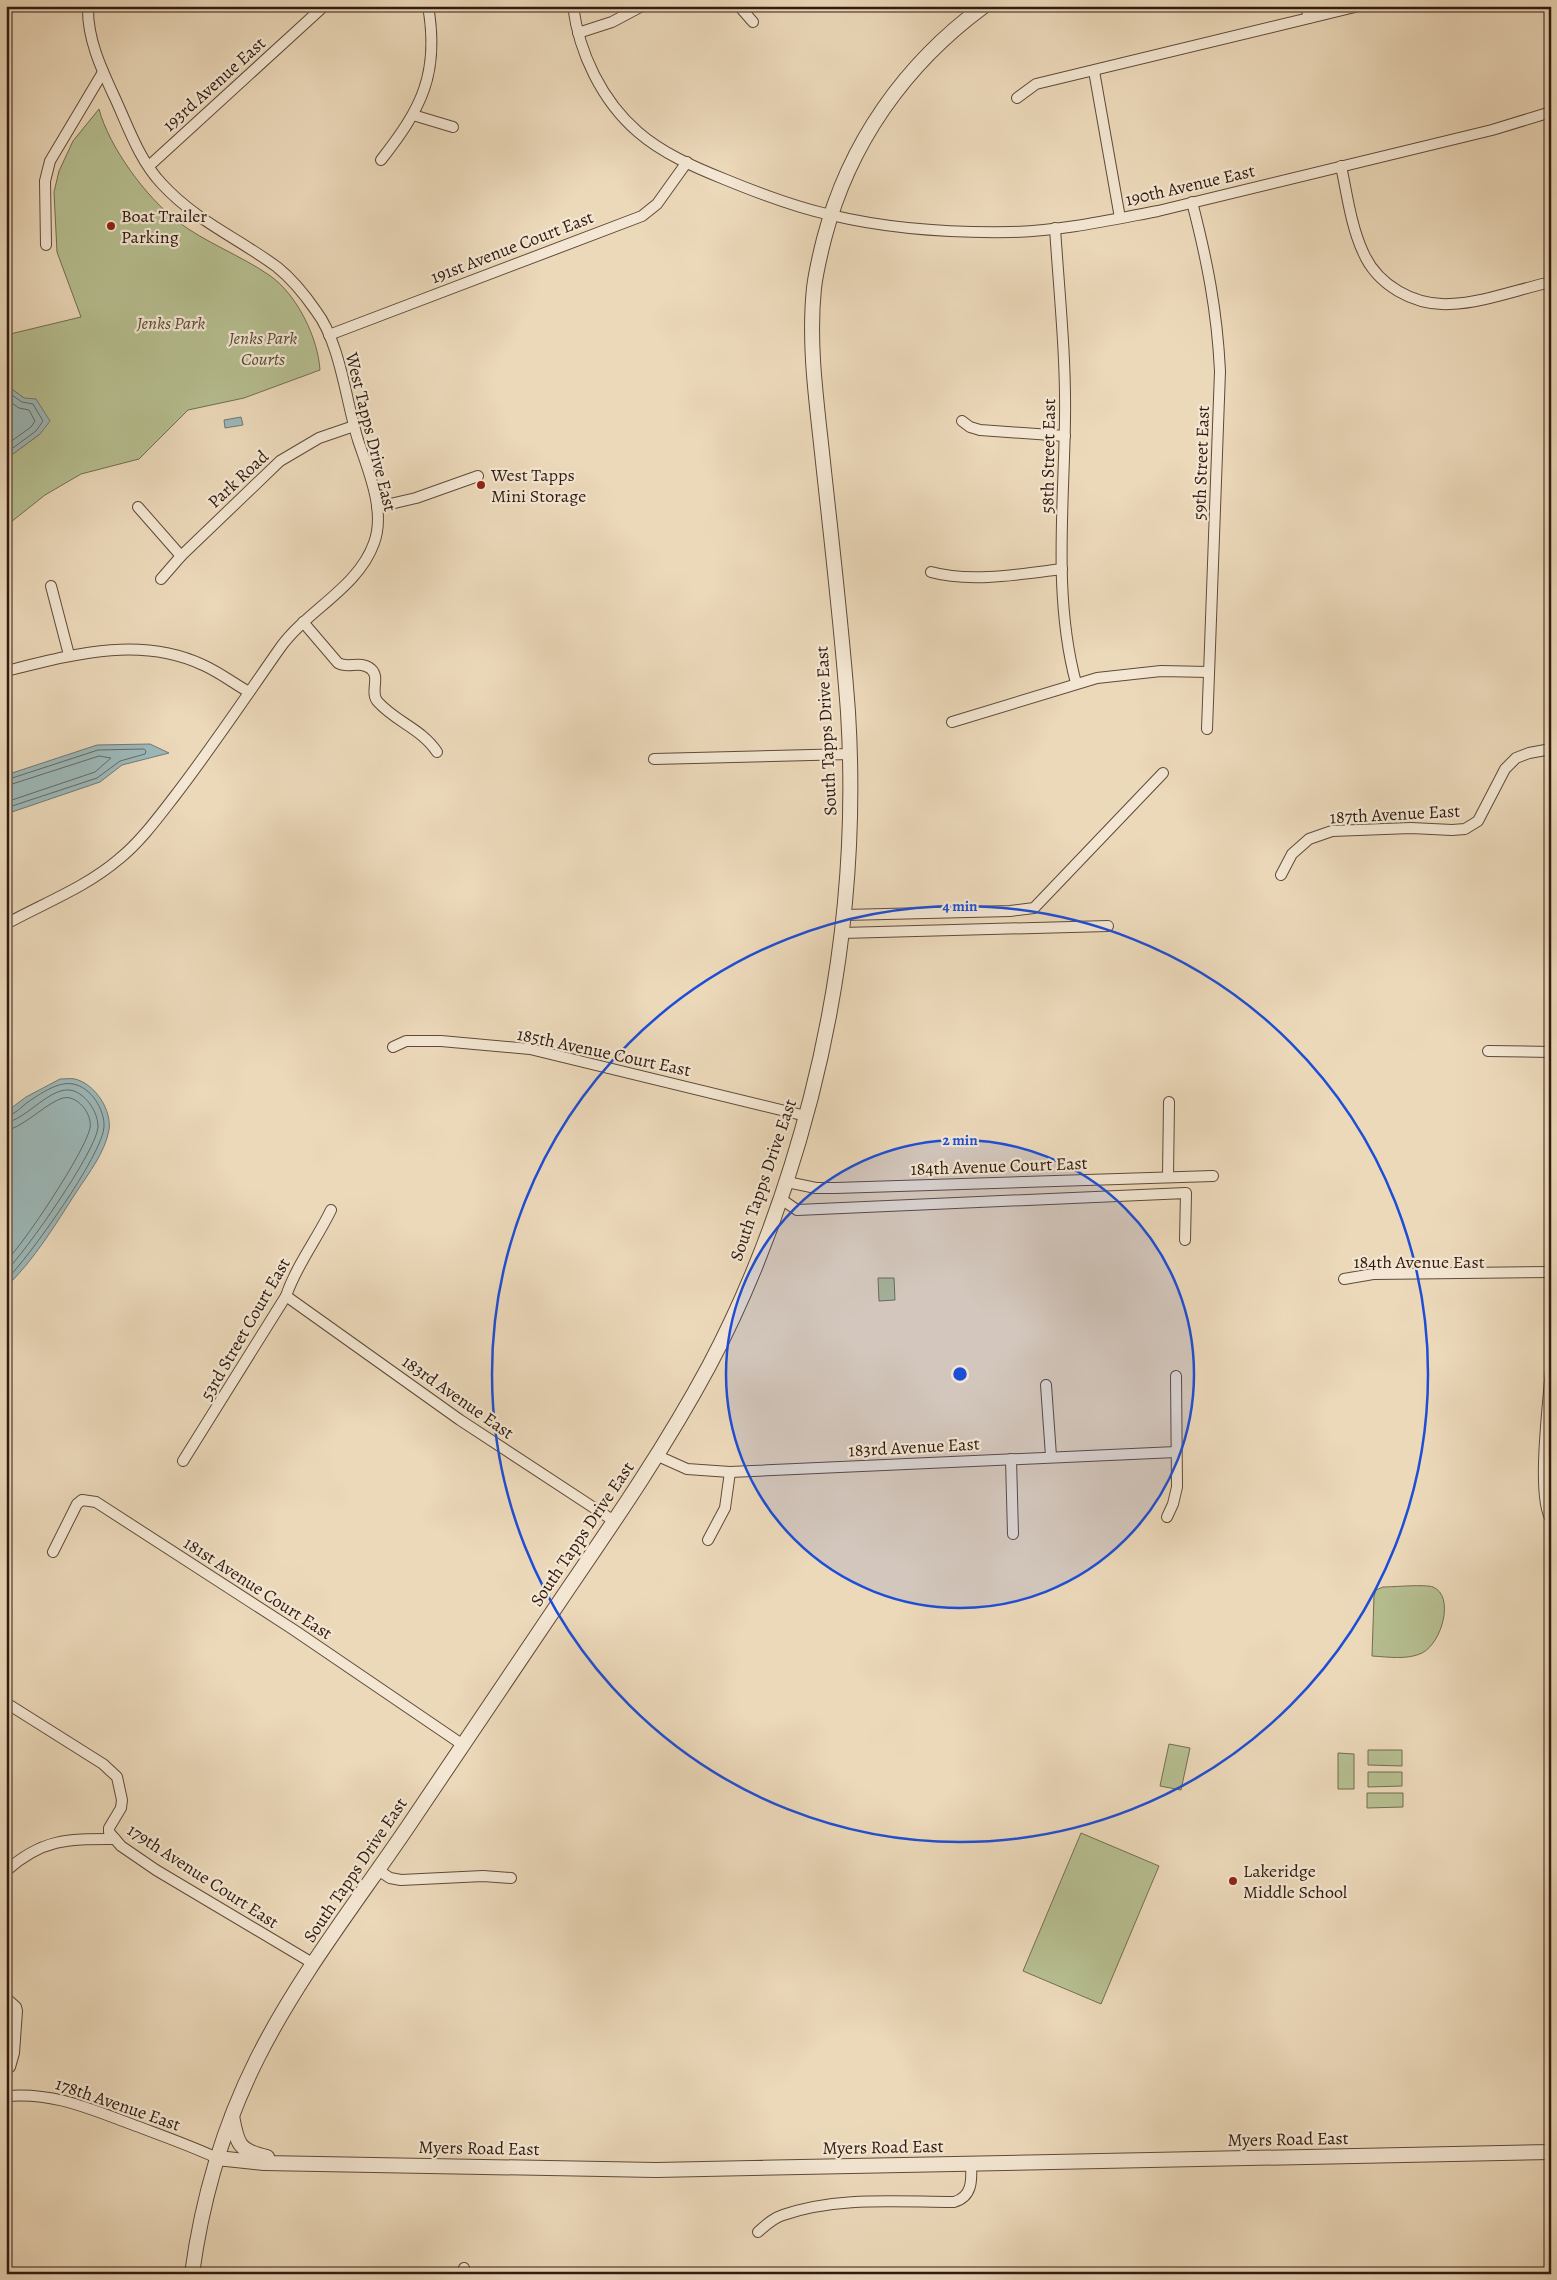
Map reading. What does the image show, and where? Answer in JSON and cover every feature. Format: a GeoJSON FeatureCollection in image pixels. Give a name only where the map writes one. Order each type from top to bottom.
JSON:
{"type":"FeatureCollection","features":[{"type":"Feature","properties":{"kind":"street","name":"West Tapps Drive East"},"geometry":{"type":"LineString","coordinates":[[6,924],[94,878],[126,853],[156,820],[185,783],[283,644],[303,622],[347,582],[370,554],[377,535],[377,507],[325,323],[286,274],[202,220],[162,184],[129,132],[103,72],[90,30],[88,6]]}},
{"type":"Feature","properties":{"kind":"street","name":"193rd Avenue East"},"geometry":{"type":"LineString","coordinates":[[149,166],[324,6]]}},
{"type":"Feature","properties":{"kind":"street"},"geometry":{"type":"LineString","coordinates":[[381,160],[413,115],[425,92],[432,52],[428,6]]}},
{"type":"Feature","properties":{"kind":"street","name":"190th Avenue East"},"geometry":{"type":"LineString","coordinates":[[573,6],[578,33],[587,58],[619,112],[639,133],[687,162],[758,193],[830,215],[904,227],[961,232],[1014,232],[1120,218],[1492,130],[1551,112]]}},
{"type":"Feature","properties":{"kind":"street"},"geometry":{"type":"LineString","coordinates":[[578,33],[612,22],[642,6]]}},
{"type":"Feature","properties":{"kind":"street"},"geometry":{"type":"LineString","coordinates":[[739,6],[753,22]]}},
{"type":"Feature","properties":{"kind":"street","name":"South Tapps Drive East"},"geometry":{"type":"LineString","coordinates":[[192,2274],[201,2219],[217,2158],[232,2115],[266,2041],[314,1964],[658,1456],[682,1416],[724,1334],[753,1270],[787,1182],[806,1116],[826,1030],[842,933],[850,830],[850,754],[845,680],[812,344],[816,269],[830,215],[848,168],[889,98],[929,52],[952,30],[984,6]]}},
{"type":"Feature","properties":{"kind":"street"},"geometry":{"type":"LineString","coordinates":[[1306,6],[1309,18]]}},
{"type":"Feature","properties":{"kind":"street"},"geometry":{"type":"LineString","coordinates":[[1017,98],[1036,84],[1359,6]]}},
{"type":"Feature","properties":{"kind":"street"},"geometry":{"type":"LineString","coordinates":[[1094,71],[1120,218]]}},
{"type":"Feature","properties":{"kind":"street"},"geometry":{"type":"LineString","coordinates":[[46,245],[45,181],[50,161],[103,72]]}},
{"type":"Feature","properties":{"kind":"street"},"geometry":{"type":"LineString","coordinates":[[413,115],[453,127]]}},
{"type":"Feature","properties":{"kind":"street","name":"191st Avenue Court East"},"geometry":{"type":"LineString","coordinates":[[329,335],[642,216],[656,204],[687,162]]}},
{"type":"Feature","properties":{"kind":"street"},"geometry":{"type":"LineString","coordinates":[[1341,166],[1362,250],[1374,270],[1397,291],[1419,300],[1449,304],[1551,282]]}},
{"type":"Feature","properties":{"kind":"street","name":"59th Street East"},"geometry":{"type":"LineString","coordinates":[[1192,202],[1211,277],[1220,371],[1208,729]]}},
{"type":"Feature","properties":{"kind":"street","name":"58th Street East"},"geometry":{"type":"LineString","coordinates":[[1055,228],[1065,364],[1062,569],[1064,624],[1076,683]]}},
{"type":"Feature","properties":{"kind":"street"},"geometry":{"type":"LineString","coordinates":[[962,421],[980,430],[1065,436]]}},
{"type":"Feature","properties":{"kind":"street","name":"Park Road"},"geometry":{"type":"LineString","coordinates":[[161,579],[181,556],[280,461],[319,438],[354,426]]}},
{"type":"Feature","properties":{"kind":"street"},"geometry":{"type":"LineString","coordinates":[[377,507],[416,498],[478,476]]}},
{"type":"Feature","properties":{"kind":"street"},"geometry":{"type":"LineString","coordinates":[[138,507],[181,556]]}},
{"type":"Feature","properties":{"kind":"street"},"geometry":{"type":"LineString","coordinates":[[931,572],[947,577],[961,577],[1062,569]]}},
{"type":"Feature","properties":{"kind":"street"},"geometry":{"type":"LineString","coordinates":[[50,586],[69,655]]}},
{"type":"Feature","properties":{"kind":"street"},"geometry":{"type":"LineString","coordinates":[[303,622],[342,665],[360,664],[370,669],[375,679],[374,693],[376,701],[390,714],[409,724],[430,741],[437,752]]}},
{"type":"Feature","properties":{"kind":"street"},"geometry":{"type":"LineString","coordinates":[[6,671],[69,655],[121,648],[154,650],[202,664],[249,692]]}},
{"type":"Feature","properties":{"kind":"street"},"geometry":{"type":"LineString","coordinates":[[952,722],[1076,683],[1139,672],[1182,670],[1209,672]]}},
{"type":"Feature","properties":{"kind":"street","name":"187th Avenue East"},"geometry":{"type":"LineString","coordinates":[[1281,875],[1292,854],[1309,839],[1332,831],[1411,828],[1452,830],[1465,828],[1478,821],[1505,769],[1516,758],[1529,753],[1551,749]]}},
{"type":"Feature","properties":{"kind":"street"},"geometry":{"type":"LineString","coordinates":[[654,759],[850,754]]}},
{"type":"Feature","properties":{"kind":"street"},"geometry":{"type":"LineString","coordinates":[[844,915],[1034,908],[1163,773]]}},
{"type":"Feature","properties":{"kind":"street"},"geometry":{"type":"LineString","coordinates":[[842,933],[1108,926]]}},
{"type":"Feature","properties":{"kind":"street","name":"185th Avenue Court East"},"geometry":{"type":"LineString","coordinates":[[393,1047],[406,1041],[441,1041],[530,1049],[806,1116]]}},
{"type":"Feature","properties":{"kind":"street"},"geometry":{"type":"LineString","coordinates":[[1488,1051],[1551,1052]]}},
{"type":"Feature","properties":{"kind":"street"},"geometry":{"type":"LineString","coordinates":[[1168,1176],[1169,1102]]}},
{"type":"Feature","properties":{"kind":"street","name":"184th Avenue Court East"},"geometry":{"type":"LineString","coordinates":[[787,1182],[816,1188],[834,1188],[1214,1176]]}},
{"type":"Feature","properties":{"kind":"street"},"geometry":{"type":"LineString","coordinates":[[781,1199],[797,1210],[1186,1193],[1185,1240]]}},
{"type":"Feature","properties":{"kind":"street","name":"53rd Street Court East"},"geometry":{"type":"LineString","coordinates":[[183,1461],[286,1296],[291,1280],[321,1232],[331,1210]]}},
{"type":"Feature","properties":{"kind":"street","name":"184th Avenue East"},"geometry":{"type":"LineString","coordinates":[[1551,1272],[1373,1274],[1344,1279],[1551,1278]]}},
{"type":"Feature","properties":{"kind":"street","name":"183rd Avenue East"},"geometry":{"type":"LineString","coordinates":[[286,1296],[460,1420],[614,1521]]}},
{"type":"Feature","properties":{"kind":"street"},"geometry":{"type":"LineString","coordinates":[[1551,1368],[1542,1488],[1547,1514],[1551,1519]]}},
{"type":"Feature","properties":{"kind":"street"},"geometry":{"type":"LineString","coordinates":[[1167,1517],[1173,1504],[1177,1487],[1176,1376]]}},
{"type":"Feature","properties":{"kind":"street"},"geometry":{"type":"LineString","coordinates":[[1046,1385],[1051,1456]]}},
{"type":"Feature","properties":{"kind":"street","name":"183rd Avenue East"},"geometry":{"type":"LineString","coordinates":[[658,1456],[687,1470],[730,1472],[1051,1456],[1176,1452]]}},
{"type":"Feature","properties":{"kind":"street"},"geometry":{"type":"LineString","coordinates":[[1011,1459],[1013,1534]]}},
{"type":"Feature","properties":{"kind":"street"},"geometry":{"type":"LineString","coordinates":[[708,1540],[725,1508],[730,1472]]}},
{"type":"Feature","properties":{"kind":"street","name":"181st Avenue Court East"},"geometry":{"type":"LineString","coordinates":[[52,1552],[77,1504],[82,1500],[96,1502],[294,1630],[463,1745]]}},
{"type":"Feature","properties":{"kind":"street","name":"179th Avenue Court East"},"geometry":{"type":"LineString","coordinates":[[12,1706],[103,1764],[117,1777],[122,1791],[120,1808],[109,1828],[109,1832],[115,1839],[156,1870],[314,1964]]}},
{"type":"Feature","properties":{"kind":"street"},"geometry":{"type":"LineString","coordinates":[[6,1871],[36,1850],[53,1842],[78,1839],[115,1839]]}},
{"type":"Feature","properties":{"kind":"street"},"geometry":{"type":"LineString","coordinates":[[378,1870],[390,1878],[400,1880],[483,1876],[511,1878]]}},
{"type":"Feature","properties":{"kind":"street"},"geometry":{"type":"LineString","coordinates":[[6,1998],[16,2007],[17,2011],[14,2053],[10,2067],[6,2069]]}},
{"type":"Feature","properties":{"kind":"street","name":"178th Avenue East"},"geometry":{"type":"LineString","coordinates":[[6,2096],[25,2094],[65,2100],[194,2147],[217,2158]]}},
{"type":"Feature","properties":{"kind":"street"},"geometry":{"type":"LineString","coordinates":[[232,2115],[236,2140],[246,2150],[292,2164]]}},
{"type":"Feature","properties":{"kind":"street","name":"Myers Road East"},"geometry":{"type":"LineString","coordinates":[[217,2158],[292,2164],[656,2170],[1551,2152]]}},
{"type":"Feature","properties":{"kind":"street"},"geometry":{"type":"LineString","coordinates":[[758,2232],[782,2215],[805,2209],[864,2203],[954,2202],[964,2200],[968,2194],[972,2177],[972,2164]]}},
{"type":"Feature","properties":{"kind":"green space","name":"Jenks Park"},"geometry":{"type":"Polygon","coordinates":[[[99,109],[104,124],[120,155],[141,185],[165,211],[188,229],[269,275],[288,293],[297,305],[310,331],[315,344],[320,370],[244,398],[188,410],[139,459],[81,474],[45,495],[6,526],[6,459],[40,434],[24,398],[6,385],[6,335],[81,317],[57,252],[54,192],[59,171],[73,141],[99,109]]]}},
{"type":"Feature","properties":{"kind":"green space"},"geometry":{"type":"Polygon","coordinates":[[[878,1278],[894,1278],[895,1300],[879,1301],[878,1278]]]}},
{"type":"Feature","properties":{"kind":"green space"},"geometry":{"type":"Polygon","coordinates":[[[1429,1586],[1440,1592],[1444,1609],[1443,1620],[1435,1640],[1422,1653],[1404,1657],[1372,1656],[1374,1596],[1376,1590],[1383,1587],[1429,1586]]]}},
{"type":"Feature","properties":{"kind":"green space"},"geometry":{"type":"Polygon","coordinates":[[[1169,1744],[1190,1748],[1181,1790],[1160,1786],[1169,1744]]]}},
{"type":"Feature","properties":{"kind":"green space"},"geometry":{"type":"Polygon","coordinates":[[[1368,1750],[1402,1750],[1402,1766],[1368,1765],[1368,1750]]]}},
{"type":"Feature","properties":{"kind":"green space"},"geometry":{"type":"Polygon","coordinates":[[[1338,1753],[1354,1754],[1354,1789],[1338,1789],[1338,1753]]]}},
{"type":"Feature","properties":{"kind":"green space"},"geometry":{"type":"Polygon","coordinates":[[[1368,1772],[1402,1772],[1402,1786],[1368,1787],[1368,1772]]]}},
{"type":"Feature","properties":{"kind":"green space"},"geometry":{"type":"Polygon","coordinates":[[[1367,1793],[1403,1793],[1403,1807],[1367,1808],[1367,1793]]]}},
{"type":"Feature","properties":{"kind":"green space"},"geometry":{"type":"Polygon","coordinates":[[[1081,1833],[1159,1866],[1101,2004],[1023,1971],[1081,1833]]]}},
{"type":"Feature","properties":{"kind":"water"},"geometry":{"type":"Polygon","coordinates":[[[6,385],[24,398],[36,399],[50,421],[40,434],[6,459],[6,385]]]}},
{"type":"Feature","properties":{"kind":"water"},"geometry":{"type":"Polygon","coordinates":[[[241,417],[243,425],[225,428],[224,420],[241,417]]]}},
{"type":"Feature","properties":{"kind":"water"},"geometry":{"type":"Polygon","coordinates":[[[150,744],[169,753],[122,765],[100,782],[6,814],[6,775],[97,745],[150,744]]]}},
{"type":"Feature","properties":{"kind":"water"},"geometry":{"type":"Polygon","coordinates":[[[60,1079],[75,1079],[82,1082],[89,1086],[101,1099],[108,1114],[109,1130],[107,1138],[96,1162],[53,1229],[26,1265],[6,1287],[6,1112],[26,1097],[60,1079]]]}},
{"type":"Feature","properties":{"kind":"place","name":"Boat Trailer Parking"},"geometry":{"type":"Point","coordinates":[111,226]}},
{"type":"Feature","properties":{"kind":"place","name":"West Tapps Mini Storage"},"geometry":{"type":"Point","coordinates":[481,485]}},
{"type":"Feature","properties":{"kind":"place","name":"Lakeridge Middle School"},"geometry":{"type":"Point","coordinates":[1233,1881]}},
{"type":"Feature","properties":{"kind":"park label","name":"Jenks Park Courts"},"geometry":{"type":"Point","coordinates":[263,348]}}]}
